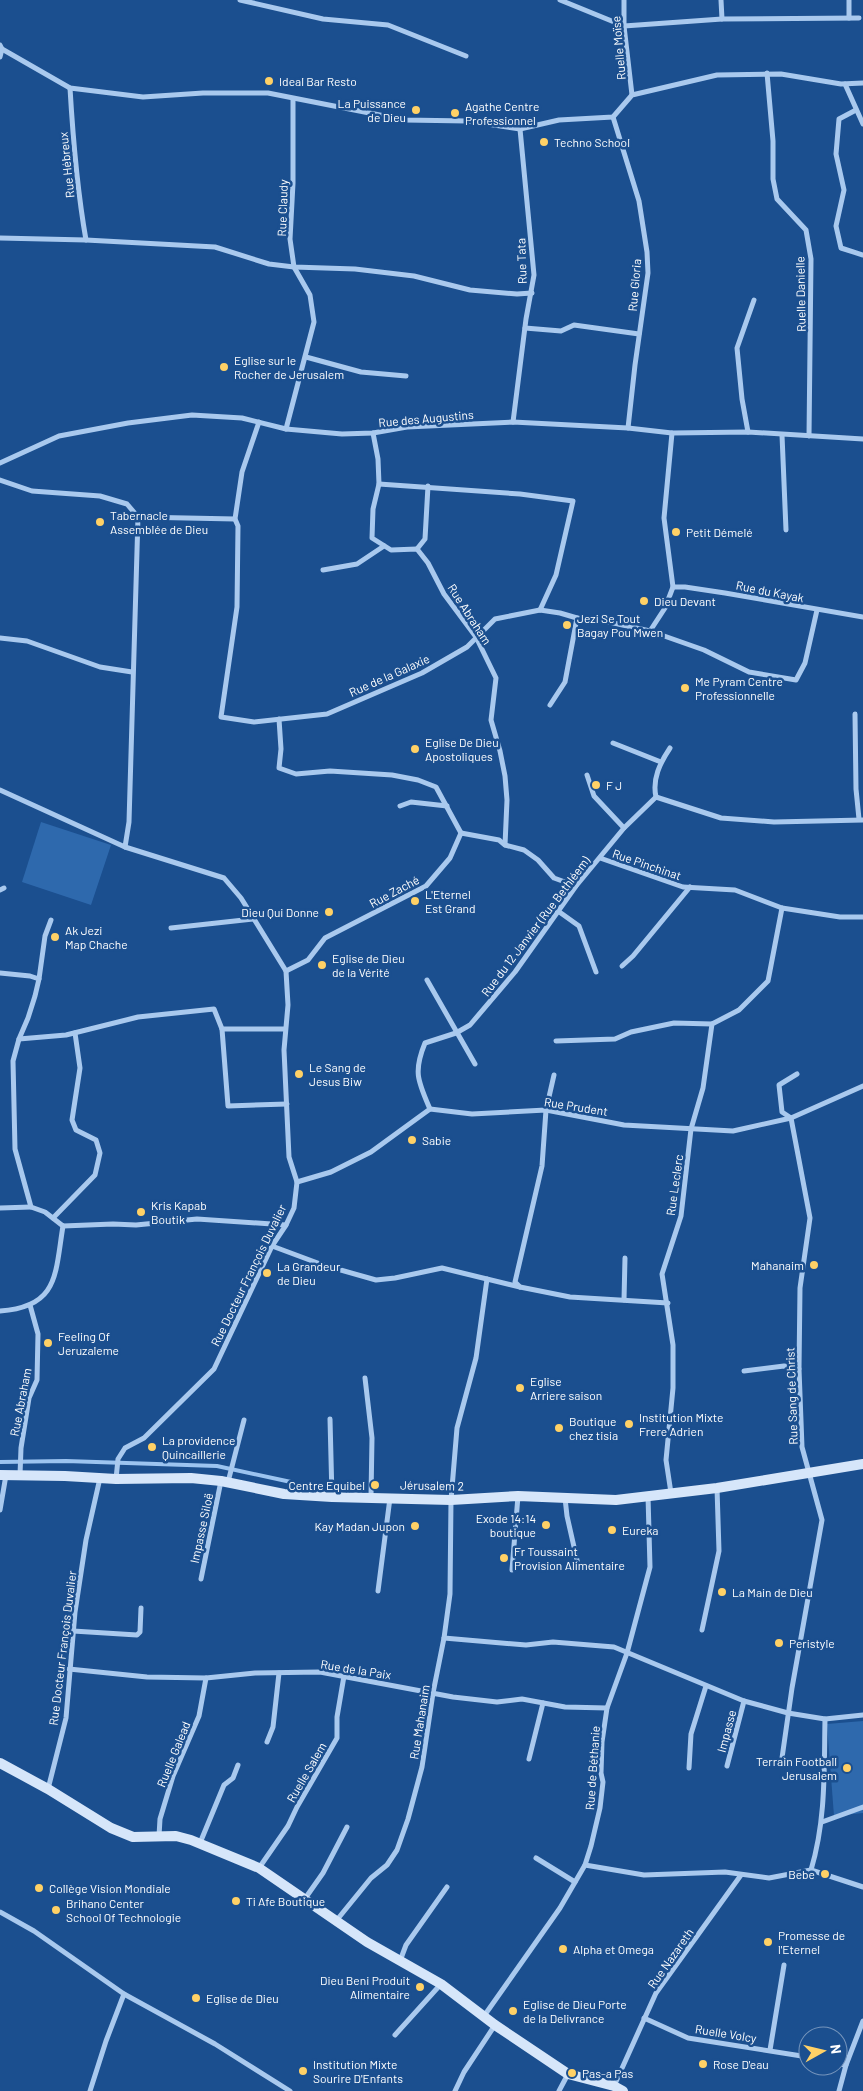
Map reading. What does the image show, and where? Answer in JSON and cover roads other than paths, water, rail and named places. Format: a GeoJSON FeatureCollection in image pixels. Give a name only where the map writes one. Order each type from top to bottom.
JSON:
{"type":"FeatureCollection","features":[{"type":"Feature","properties":{"kind":"street"},"geometry":{"type":"LineString","coordinates":[[240,0],[323,19],[388,25],[466,56]]}},
{"type":"Feature","properties":{"kind":"street"},"geometry":{"type":"LineString","coordinates":[[560,0],[624,26],[722,19],[859,18]]}},
{"type":"Feature","properties":{"kind":"street","name":"Ruelle Moïse"},"geometry":{"type":"LineString","coordinates":[[624,0],[624,26],[632,95]]}},
{"type":"Feature","properties":{"kind":"street"},"geometry":{"type":"LineString","coordinates":[[721,0],[722,19]]}},
{"type":"Feature","properties":{"kind":"street"},"geometry":{"type":"LineString","coordinates":[[849,0],[849,18]]}},
{"type":"Feature","properties":{"kind":"street"},"geometry":{"type":"LineString","coordinates":[[0,57],[1,47],[70,88],[143,96],[203,93],[268,93],[405,120],[467,121],[520,129],[560,120],[613,117],[632,95],[717,76],[781,74],[845,84],[863,84]]}},
{"type":"Feature","properties":{"kind":"street","name":"Ruelle Danielle"},"geometry":{"type":"LineString","coordinates":[[767,74],[773,141],[773,179],[777,199],[806,230],[811,259],[809,436]]}},
{"type":"Feature","properties":{"kind":"street"},"geometry":{"type":"LineString","coordinates":[[845,84],[863,124]]}},
{"type":"Feature","properties":{"kind":"street","name":"Rue Hébreux"},"geometry":{"type":"LineString","coordinates":[[70,88],[79,200],[86,240]]}},
{"type":"Feature","properties":{"kind":"street","name":"Rue Claudy"},"geometry":{"type":"LineString","coordinates":[[286,429],[314,322],[310,295],[294,267],[290,239],[293,183],[293,99]]}},
{"type":"Feature","properties":{"kind":"street"},"geometry":{"type":"LineString","coordinates":[[856,110],[839,119],[836,154],[844,190],[836,226],[841,248],[863,256]]}},
{"type":"Feature","properties":{"kind":"street","name":"Rue Gloria"},"geometry":{"type":"LineString","coordinates":[[613,117],[639,201],[648,273],[628,428]]}},
{"type":"Feature","properties":{"kind":"street","name":"Rue Tata"},"geometry":{"type":"LineString","coordinates":[[513,422],[534,275],[520,129]]}},
{"type":"Feature","properties":{"kind":"street"},"geometry":{"type":"LineString","coordinates":[[0,238],[86,240],[215,248],[269,264],[294,267],[355,269],[414,276],[470,290],[517,294],[532,293]]}},
{"type":"Feature","properties":{"kind":"street"},"geometry":{"type":"LineString","coordinates":[[748,432],[742,399],[737,348],[754,300]]}},
{"type":"Feature","properties":{"kind":"street"},"geometry":{"type":"LineString","coordinates":[[525,328],[561,331],[574,325],[639,334]]}},
{"type":"Feature","properties":{"kind":"street"},"geometry":{"type":"LineString","coordinates":[[306,357],[361,372],[406,376]]}},
{"type":"Feature","properties":{"kind":"street","name":"Rue des Augustins"},"geometry":{"type":"LineString","coordinates":[[0,463],[59,436],[128,423],[192,415],[242,418],[286,429],[342,434],[513,422],[628,428],[672,433],[748,432],[863,439]]}},
{"type":"Feature","properties":{"kind":"street","name":"Rue de la Galaxie"},"geometry":{"type":"LineString","coordinates":[[259,422],[242,472],[235,519],[238,526],[237,607],[221,717],[254,722],[327,714],[422,673],[467,647],[495,619],[540,610],[650,631],[704,650],[749,672],[796,680],[805,663],[817,610]]}},
{"type":"Feature","properties":{"kind":"street"},"geometry":{"type":"LineString","coordinates":[[373,433],[378,459],[378,484],[372,538],[391,550],[417,549],[426,539],[428,486]]}},
{"type":"Feature","properties":{"kind":"street"},"geometry":{"type":"LineString","coordinates":[[650,631],[665,608],[673,587],[664,518],[672,433]]}},
{"type":"Feature","properties":{"kind":"street"},"geometry":{"type":"LineString","coordinates":[[782,435],[786,530]]}},
{"type":"Feature","properties":{"kind":"street"},"geometry":{"type":"LineString","coordinates":[[0,480],[32,490],[100,496],[127,504],[138,517],[129,822],[125,847]]}},
{"type":"Feature","properties":{"kind":"street"},"geometry":{"type":"LineString","coordinates":[[378,484],[428,486],[520,494],[573,501],[556,575],[540,610]]}},
{"type":"Feature","properties":{"kind":"street"},"geometry":{"type":"LineString","coordinates":[[138,517],[235,519]]}},
{"type":"Feature","properties":{"kind":"street"},"geometry":{"type":"LineString","coordinates":[[323,570],[357,564],[384,546]]}},
{"type":"Feature","properties":{"kind":"street","name":"Rue Abraham"},"geometry":{"type":"LineString","coordinates":[[417,549],[428,563],[444,594],[476,637],[496,678],[491,720],[505,776],[507,800],[505,845]]}},
{"type":"Feature","properties":{"kind":"street","name":"Rue du Kayak"},"geometry":{"type":"LineString","coordinates":[[673,587],[725,592],[863,617]]}},
{"type":"Feature","properties":{"kind":"street"},"geometry":{"type":"LineString","coordinates":[[550,705],[565,682],[577,618]]}},
{"type":"Feature","properties":{"kind":"street"},"geometry":{"type":"LineString","coordinates":[[0,638],[27,641],[100,667],[132,672]]}},
{"type":"Feature","properties":{"kind":"street"},"geometry":{"type":"LineString","coordinates":[[670,748],[661,762],[654,787],[656,797],[721,818],[774,822],[861,820],[856,789],[855,714]]}},
{"type":"Feature","properties":{"kind":"street"},"geometry":{"type":"LineString","coordinates":[[279,719],[281,749],[279,768],[296,774],[333,771],[392,775],[418,780],[436,787],[461,833],[499,840],[505,845],[524,850],[538,860],[554,878],[576,886]]}},
{"type":"Feature","properties":{"kind":"street"},"geometry":{"type":"LineString","coordinates":[[613,744],[661,762]]}},
{"type":"Feature","properties":{"kind":"street"},"geometry":{"type":"LineString","coordinates":[[587,775],[594,796],[624,828]]}},
{"type":"Feature","properties":{"kind":"street","name":"Rue Docteur François Duvalier"},"geometry":{"type":"LineString","coordinates":[[0,790],[125,847],[224,878],[240,898],[286,971],[288,1005],[284,1050],[290,1157],[297,1182],[294,1208],[286,1225],[272,1246],[214,1369],[144,1438],[125,1448],[118,1459],[116,1474]]}},
{"type":"Feature","properties":{"kind":"street","name":"Rue du 12 Janvier (Rue Bethléem)"},"geometry":{"type":"LineString","coordinates":[[430,1109],[418,1083],[417,1061],[425,1043],[456,1033],[470,1025],[515,972],[576,886],[624,828],[656,797]]}},
{"type":"Feature","properties":{"kind":"street"},"geometry":{"type":"LineString","coordinates":[[400,806],[411,802],[447,806]]}},
{"type":"Feature","properties":{"kind":"street","name":"Rue Zaché"},"geometry":{"type":"LineString","coordinates":[[286,971],[308,960],[325,938],[426,886],[450,858],[461,833]]}},
{"type":"Feature","properties":{"kind":"street","name":"Rue Pinchinat"},"geometry":{"type":"LineString","coordinates":[[600,858],[673,884],[735,890],[782,908],[840,917],[863,917]]}},
{"type":"Feature","properties":{"kind":"street"},"geometry":{"type":"LineString","coordinates":[[622,966],[633,956],[690,887]]}},
{"type":"Feature","properties":{"kind":"street"},"geometry":{"type":"LineString","coordinates":[[556,1041],[615,1039],[631,1032],[674,1023],[712,1024],[739,1010],[768,981],[782,908]]}},
{"type":"Feature","properties":{"kind":"street"},"geometry":{"type":"LineString","coordinates":[[558,911],[579,926],[596,972]]}},
{"type":"Feature","properties":{"kind":"street"},"geometry":{"type":"LineString","coordinates":[[171,928],[253,919]]}},
{"type":"Feature","properties":{"kind":"street"},"geometry":{"type":"LineString","coordinates":[[31,1207],[15,1149],[13,1061],[19,1039],[28,1018],[38,979],[45,936],[51,920]]}},
{"type":"Feature","properties":{"kind":"street"},"geometry":{"type":"LineString","coordinates":[[0,973],[30,976],[38,979]]}},
{"type":"Feature","properties":{"kind":"street"},"geometry":{"type":"LineString","coordinates":[[427,980],[475,1064]]}},
{"type":"Feature","properties":{"kind":"street"},"geometry":{"type":"LineString","coordinates":[[19,1039],[66,1036],[138,1017],[214,1009],[222,1029],[228,1106],[287,1104]]}},
{"type":"Feature","properties":{"kind":"street","name":"Rue Leclerc"},"geometry":{"type":"LineString","coordinates":[[671,1493],[666,1460],[673,1388],[673,1345],[662,1274],[681,1216],[691,1129],[703,1088],[712,1024]]}},
{"type":"Feature","properties":{"kind":"street"},"geometry":{"type":"LineString","coordinates":[[222,1029],[285,1029]]}},
{"type":"Feature","properties":{"kind":"street"},"geometry":{"type":"LineString","coordinates":[[54,1218],[95,1175],[100,1153],[96,1140],[76,1130],[72,1120],[80,1068],[75,1033]]}},
{"type":"Feature","properties":{"kind":"street","name":"Rue Sang de Christ"},"geometry":{"type":"LineString","coordinates":[[782,1758],[788,1713],[822,1520],[802,1447],[798,1369],[800,1288],[810,1218],[791,1118],[782,1112],[779,1085],[797,1074]]}},
{"type":"Feature","properties":{"kind":"street"},"geometry":{"type":"LineString","coordinates":[[520,1287],[515,1282],[542,1166],[546,1110],[554,1075]]}},
{"type":"Feature","properties":{"kind":"street","name":"Rue Prudent"},"geometry":{"type":"LineString","coordinates":[[430,1109],[472,1114],[546,1110],[624,1125],[733,1131],[791,1118],[863,1086]]}},
{"type":"Feature","properties":{"kind":"street"},"geometry":{"type":"LineString","coordinates":[[297,1182],[331,1172],[371,1152],[430,1109]]}},
{"type":"Feature","properties":{"kind":"street"},"geometry":{"type":"LineString","coordinates":[[0,1208],[31,1207],[45,1212],[63,1226],[136,1225],[197,1219],[286,1225]]}},
{"type":"Feature","properties":{"kind":"street"},"geometry":{"type":"LineString","coordinates":[[0,1311],[30,1305],[43,1297],[49,1290],[56,1270],[63,1226]]}},
{"type":"Feature","properties":{"kind":"street"},"geometry":{"type":"LineString","coordinates":[[272,1246],[323,1265],[376,1280],[442,1268],[570,1297],[668,1303]]}},
{"type":"Feature","properties":{"kind":"street"},"geometry":{"type":"LineString","coordinates":[[624,1300],[625,1258]]}},
{"type":"Feature","properties":{"kind":"street","name":"Rue Mahanaim"},"geometry":{"type":"LineString","coordinates":[[335,1922],[372,1878],[387,1865],[397,1850],[408,1819],[422,1767],[450,1594],[451,1500],[457,1428],[476,1358],[487,1279]]}},
{"type":"Feature","properties":{"kind":"street","name":"Rue Abraham"},"geometry":{"type":"LineString","coordinates":[[20,1474],[21,1448],[29,1398],[37,1380],[38,1334],[30,1305]]}},
{"type":"Feature","properties":{"kind":"street"},"geometry":{"type":"LineString","coordinates":[[744,1371],[784,1366],[798,1369]]}},
{"type":"Feature","properties":{"kind":"street"},"geometry":{"type":"LineString","coordinates":[[365,1378],[372,1438],[371,1496]]}},
{"type":"Feature","properties":{"kind":"street"},"geometry":{"type":"LineString","coordinates":[[330,1419],[332,1497]]}},
{"type":"Feature","properties":{"kind":"street","name":"Impasse Siloë"},"geometry":{"type":"LineString","coordinates":[[201,1579],[224,1482],[244,1420]]}},
{"type":"Feature","properties":{"kind":"street","name":"Jérusalem 2"},"geometry":{"type":"LineString","coordinates":[[3,1475],[20,1474],[100,1478],[116,1474],[191,1478],[224,1482],[284,1494],[332,1497],[371,1496],[451,1500],[518,1496],[616,1500],[717,1488],[863,1464]]}},
{"type":"Feature","properties":{"kind":"street"},"geometry":{"type":"LineString","coordinates":[[0,1510],[3,1475]]}},
{"type":"Feature","properties":{"kind":"street","name":"Rue Docteur François Duvalier"},"geometry":{"type":"LineString","coordinates":[[48,1789],[66,1718],[73,1631],[86,1540],[100,1478]]}},
{"type":"Feature","properties":{"kind":"street"},"geometry":{"type":"LineString","coordinates":[[702,1630],[719,1551],[717,1488]]}},
{"type":"Feature","properties":{"kind":"street"},"geometry":{"type":"LineString","coordinates":[[512,1570],[518,1496]]}},
{"type":"Feature","properties":{"kind":"street","name":"Rue de Béthanie"},"geometry":{"type":"LineString","coordinates":[[484,2016],[531,1952],[585,1865],[600,1808],[603,1782],[601,1773],[602,1742],[608,1708],[627,1653],[650,1566],[648,1496]]}},
{"type":"Feature","properties":{"kind":"street"},"geometry":{"type":"LineString","coordinates":[[378,1591],[390,1497]]}},
{"type":"Feature","properties":{"kind":"street"},"geometry":{"type":"LineString","coordinates":[[565,1498],[567,1516],[579,1568]]}},
{"type":"Feature","properties":{"kind":"street"},"geometry":{"type":"LineString","coordinates":[[73,1631],[137,1635],[140,1632],[141,1608]]}},
{"type":"Feature","properties":{"kind":"street"},"geometry":{"type":"LineString","coordinates":[[444,1638],[526,1645],[553,1642],[614,1647],[744,1701],[788,1713],[825,1719],[863,1715]]}},
{"type":"Feature","properties":{"kind":"street","name":"Rue de la Paix"},"geometry":{"type":"LineString","coordinates":[[69,1669],[147,1677],[206,1678],[320,1672],[433,1693],[498,1702],[522,1700],[564,1707],[608,1708]]}},
{"type":"Feature","properties":{"kind":"street"},"geometry":{"type":"LineString","coordinates":[[267,1742],[273,1727],[279,1673]]}},
{"type":"Feature","properties":{"kind":"street","name":"Ruelle Salem"},"geometry":{"type":"LineString","coordinates":[[259,1868],[288,1826],[337,1738],[337,1717],[344,1676]]}},
{"type":"Feature","properties":{"kind":"street","name":"Ruelle Galead"},"geometry":{"type":"LineString","coordinates":[[159,1837],[160,1819],[174,1776],[199,1716],[206,1678]]}},
{"type":"Feature","properties":{"kind":"street"},"geometry":{"type":"LineString","coordinates":[[689,1768],[691,1734],[706,1686]]}},
{"type":"Feature","properties":{"kind":"street","name":"Impasse"},"geometry":{"type":"LineString","coordinates":[[727,1766],[744,1701]]}},
{"type":"Feature","properties":{"kind":"street"},"geometry":{"type":"LineString","coordinates":[[529,1759],[543,1703]]}},
{"type":"Feature","properties":{"kind":"street"},"geometry":{"type":"LineString","coordinates":[[810,1870],[818,1845],[822,1822],[825,1719]]}},
{"type":"Feature","properties":{"kind":"street"},"geometry":{"type":"LineString","coordinates":[[0,1763],[48,1789],[110,1828],[132,1837],[176,1836],[200,1843],[259,1868],[335,1922],[441,1984],[495,2025],[568,2074],[614,2086],[623,2091]]}},
{"type":"Feature","properties":{"kind":"street"},"geometry":{"type":"LineString","coordinates":[[200,1843],[224,1785],[233,1778],[238,1765]]}},
{"type":"Feature","properties":{"kind":"street"},"geometry":{"type":"LineString","coordinates":[[822,1822],[863,1807]]}},
{"type":"Feature","properties":{"kind":"street"},"geometry":{"type":"LineString","coordinates":[[304,1900],[323,1874],[347,1827]]}},
{"type":"Feature","properties":{"kind":"street"},"geometry":{"type":"LineString","coordinates":[[536,1858],[575,1882]]}},
{"type":"Feature","properties":{"kind":"street"},"geometry":{"type":"LineString","coordinates":[[585,1865],[644,1875],[717,1872],[769,1878],[810,1870],[863,1887]]}},
{"type":"Feature","properties":{"kind":"street","name":"Rue Nazareth"},"geometry":{"type":"LineString","coordinates":[[614,2086],[656,1993],[741,1875]]}},
{"type":"Feature","properties":{"kind":"street"},"geometry":{"type":"LineString","coordinates":[[400,1960],[406,1945],[447,1887]]}},
{"type":"Feature","properties":{"kind":"street"},"geometry":{"type":"LineString","coordinates":[[0,1912],[34,1931],[124,1994],[215,2044],[290,2091]]}},
{"type":"Feature","properties":{"kind":"street"},"geometry":{"type":"LineString","coordinates":[[770,2050],[784,1965]]}},
{"type":"Feature","properties":{"kind":"street"},"geometry":{"type":"LineString","coordinates":[[394,2035],[441,1984]]}},
{"type":"Feature","properties":{"kind":"street"},"geometry":{"type":"LineString","coordinates":[[90,2091],[124,1994]]}},
{"type":"Feature","properties":{"kind":"street","name":"Ruelle Volcy"},"geometry":{"type":"LineString","coordinates":[[644,2018],[688,2038],[798,2056]]}},
{"type":"Feature","properties":{"kind":"street"},"geometry":{"type":"LineString","coordinates":[[848,2060],[863,2021]]}},
{"type":"Feature","properties":{"kind":"street"},"geometry":{"type":"LineString","coordinates":[[454,2091],[464,2072],[495,2025]]}},
{"type":"Feature","properties":{"kind":"street"},"geometry":{"type":"LineString","coordinates":[[559,2091],[568,2074]]}},
{"type":"Feature","properties":{"kind":"street"},"geometry":{"type":"LineString","coordinates":[[840,2091],[843,2076]]}},
{"type":"Feature","properties":{"kind":"waterway"},"geometry":{"type":"LineString","coordinates":[[0,1462],[66,1461],[217,1466],[291,1482]]}},
{"type":"Feature","properties":{"kind":"place","name":"Ideal Bar Resto"},"geometry":{"type":"Point","coordinates":[269,81]}},
{"type":"Feature","properties":{"kind":"place","name":"La Puissance de Dieu"},"geometry":{"type":"Point","coordinates":[416,110]}},
{"type":"Feature","properties":{"kind":"place","name":"Agathe Centre Professionnel"},"geometry":{"type":"Point","coordinates":[455,113]}},
{"type":"Feature","properties":{"kind":"place","name":"Techno School"},"geometry":{"type":"Point","coordinates":[544,142]}},
{"type":"Feature","properties":{"kind":"place","name":"Eglise sur le Rocher de Jerusalem"},"geometry":{"type":"Point","coordinates":[224,367]}},
{"type":"Feature","properties":{"kind":"place","name":"Tabernacle Assemblée de Dieu"},"geometry":{"type":"Point","coordinates":[100,522]}},
{"type":"Feature","properties":{"kind":"place","name":"Petit Démelé"},"geometry":{"type":"Point","coordinates":[676,532]}},
{"type":"Feature","properties":{"kind":"place","name":"Dieu Devant"},"geometry":{"type":"Point","coordinates":[644,601]}},
{"type":"Feature","properties":{"kind":"place","name":"Jezi Se Tout Bagay Pou Mwen"},"geometry":{"type":"Point","coordinates":[567,625]}},
{"type":"Feature","properties":{"kind":"place","name":"Me Pyram Centre Professionnelle"},"geometry":{"type":"Point","coordinates":[685,688]}},
{"type":"Feature","properties":{"kind":"place","name":"Eglise De Dieu Apostoliques"},"geometry":{"type":"Point","coordinates":[415,749]}},
{"type":"Feature","properties":{"kind":"place","name":"F J"},"geometry":{"type":"Point","coordinates":[596,785]}},
{"type":"Feature","properties":{"kind":"place","name":"L'Eternel Est Grand"},"geometry":{"type":"Point","coordinates":[415,901]}},
{"type":"Feature","properties":{"kind":"place","name":"Dieu Qui Donne"},"geometry":{"type":"Point","coordinates":[329,912]}},
{"type":"Feature","properties":{"kind":"place","name":"Ak Jezi Map Chache"},"geometry":{"type":"Point","coordinates":[55,937]}},
{"type":"Feature","properties":{"kind":"place","name":"Eglise de Dieu de la Vérité"},"geometry":{"type":"Point","coordinates":[322,965]}},
{"type":"Feature","properties":{"kind":"place","name":"Le Sang de Jesus Biw"},"geometry":{"type":"Point","coordinates":[299,1074]}},
{"type":"Feature","properties":{"kind":"place","name":"Sabie"},"geometry":{"type":"Point","coordinates":[412,1140]}},
{"type":"Feature","properties":{"kind":"place","name":"Kris Kapab Boutik"},"geometry":{"type":"Point","coordinates":[141,1212]}},
{"type":"Feature","properties":{"kind":"place","name":"Mahanaim"},"geometry":{"type":"Point","coordinates":[814,1265]}},
{"type":"Feature","properties":{"kind":"place","name":"La Grandeur de Dieu"},"geometry":{"type":"Point","coordinates":[267,1273]}},
{"type":"Feature","properties":{"kind":"place","name":"Feeling Of Jeruzaleme"},"geometry":{"type":"Point","coordinates":[48,1343]}},
{"type":"Feature","properties":{"kind":"place","name":"Eglise Arriere saison"},"geometry":{"type":"Point","coordinates":[520,1388]}},
{"type":"Feature","properties":{"kind":"place","name":"Institution Mixte Frere Adrien"},"geometry":{"type":"Point","coordinates":[629,1424]}},
{"type":"Feature","properties":{"kind":"place","name":"Boutique chez tisia"},"geometry":{"type":"Point","coordinates":[559,1428]}},
{"type":"Feature","properties":{"kind":"place","name":"La providence Quincaillerie"},"geometry":{"type":"Point","coordinates":[152,1447]}},
{"type":"Feature","properties":{"kind":"place","name":"Centre Equibel"},"geometry":{"type":"Point","coordinates":[375,1485]}},
{"type":"Feature","properties":{"kind":"place","name":"Exode 14:14 boutique"},"geometry":{"type":"Point","coordinates":[546,1525]}},
{"type":"Feature","properties":{"kind":"place","name":"Kay Madan Jupon"},"geometry":{"type":"Point","coordinates":[415,1526]}},
{"type":"Feature","properties":{"kind":"place","name":"Eureka"},"geometry":{"type":"Point","coordinates":[612,1530]}},
{"type":"Feature","properties":{"kind":"place","name":"Fr Toussaint Provision Alimentaire"},"geometry":{"type":"Point","coordinates":[504,1558]}},
{"type":"Feature","properties":{"kind":"place","name":"La Main de Dieu"},"geometry":{"type":"Point","coordinates":[722,1592]}},
{"type":"Feature","properties":{"kind":"place","name":"Peristyle"},"geometry":{"type":"Point","coordinates":[779,1643]}},
{"type":"Feature","properties":{"kind":"place","name":"Terrain Football Jerusalem"},"geometry":{"type":"Point","coordinates":[847,1768]}},
{"type":"Feature","properties":{"kind":"place","name":"Bebe"},"geometry":{"type":"Point","coordinates":[825,1874]}},
{"type":"Feature","properties":{"kind":"place","name":"Collège Vision Mondiale"},"geometry":{"type":"Point","coordinates":[39,1888]}},
{"type":"Feature","properties":{"kind":"place","name":"Ti Afe Boutique"},"geometry":{"type":"Point","coordinates":[236,1901]}},
{"type":"Feature","properties":{"kind":"place","name":"Brihano Center School Of Technologie"},"geometry":{"type":"Point","coordinates":[56,1910]}},
{"type":"Feature","properties":{"kind":"place","name":"Promesse de l'Eternel"},"geometry":{"type":"Point","coordinates":[768,1942]}},
{"type":"Feature","properties":{"kind":"place","name":"Alpha et Omega"},"geometry":{"type":"Point","coordinates":[563,1949]}},
{"type":"Feature","properties":{"kind":"place","name":"Dieu Beni Produit Alimentaire"},"geometry":{"type":"Point","coordinates":[420,1987]}},
{"type":"Feature","properties":{"kind":"place","name":"Eglise de Dieu"},"geometry":{"type":"Point","coordinates":[196,1998]}},
{"type":"Feature","properties":{"kind":"place","name":"Eglise de Dieu Porte de la Delivrance"},"geometry":{"type":"Point","coordinates":[513,2011]}},
{"type":"Feature","properties":{"kind":"place","name":"Rose D'eau"},"geometry":{"type":"Point","coordinates":[703,2064]}},
{"type":"Feature","properties":{"kind":"place","name":"Institution Mixte Sourire D'Enfants"},"geometry":{"type":"Point","coordinates":[303,2071]}},
{"type":"Feature","properties":{"kind":"place","name":"Pas-a Pas"},"geometry":{"type":"Point","coordinates":[572,2073]}}]}
